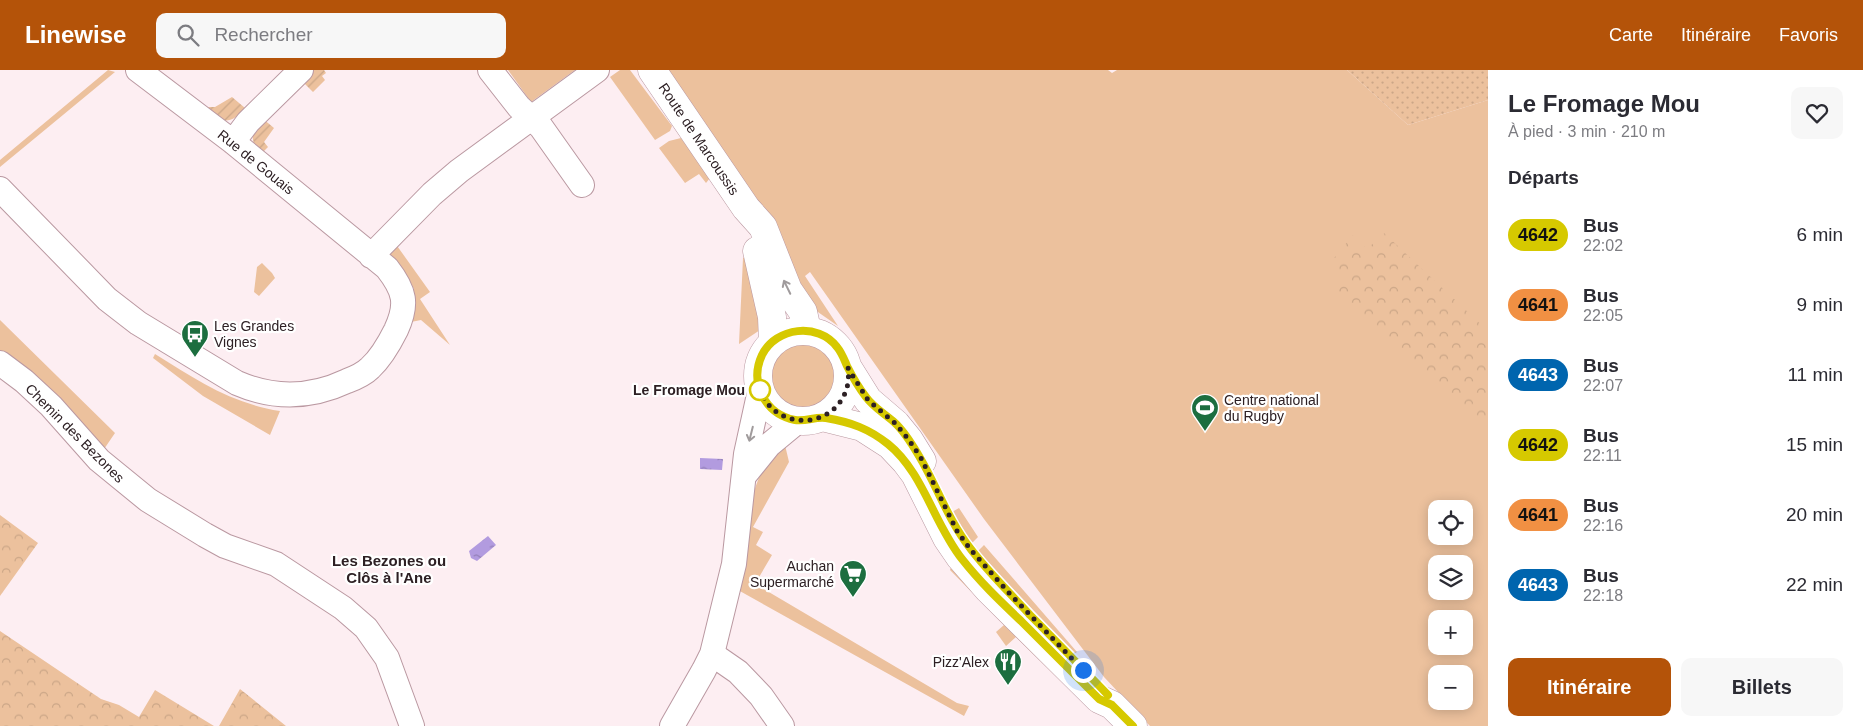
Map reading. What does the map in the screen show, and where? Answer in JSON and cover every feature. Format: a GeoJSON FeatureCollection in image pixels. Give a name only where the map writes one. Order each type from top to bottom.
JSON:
{"type":"FeatureCollection","features":[{"type":"Feature","properties":{"kind":"main road","name":"Route de Marcoussis"},"geometry":{"type":"LineString","coordinates":[[652,70],[746,208]]}},
{"type":"Feature","properties":{"kind":"main road"},"geometry":{"type":"LineString","coordinates":[[746,208],[764,227],[788,290],[803,312],[807,330]]}},
{"type":"Feature","properties":{"kind":"main road"},"geometry":{"type":"LineString","coordinates":[[746,208],[767,291],[772,317],[772,342]]}},
{"type":"Feature","properties":{"kind":"main road"},"geometry":{"type":"LineString","coordinates":[[807,330],[822,334],[834,342],[843,354],[848,368],[868,400],[896,424],[921,458],[957,531],[970,549],[1010,594],[1108,695],[1119,718],[976,576],[947,538],[915,474],[890,445],[862,427],[810,419],[785,418],[774,411],[766,402],[757,379],[758,367],[763,353],[772,342],[789,333],[807,330]]}},
{"type":"Feature","properties":{"kind":"main road"},"geometry":{"type":"LineString","coordinates":[[810,419],[835,408],[843,396],[848,382],[848,368]]}},
{"type":"Feature","properties":{"kind":"street","name":"Rue de Gouais"},"geometry":{"type":"LineString","coordinates":[[0,188],[107,299],[176,347],[237,383],[253,390],[275,395],[297,396],[342,384],[370,369],[390,342],[400,322],[404,304],[402,290],[395,278],[387,268],[233,142],[138,70]]}},
{"type":"Feature","properties":{"kind":"street"},"geometry":{"type":"LineString","coordinates":[[233,142],[248,122],[301,70]]}},
{"type":"Feature","properties":{"kind":"street"},"geometry":{"type":"LineString","coordinates":[[490,70],[529,118],[541,127],[582,185]]}},
{"type":"Feature","properties":{"kind":"street"},"geometry":{"type":"LineString","coordinates":[[371,256],[438,188],[529,118],[598,70]]}},
{"type":"Feature","properties":{"kind":"street","name":"Chemin des Bezones"},"geometry":{"type":"LineString","coordinates":[[0,363],[24,381],[51,406],[99,460],[148,500],[205,536],[226,546],[276,564],[343,608],[366,628],[387,658],[412,726]]}},
{"type":"Feature","properties":{"kind":"street"},"geometry":{"type":"LineString","coordinates":[[672,726],[712,654],[737,549],[746,454],[760,390]]}},
{"type":"Feature","properties":{"kind":"street"},"geometry":{"type":"LineString","coordinates":[[743,477],[769,445],[810,419]]}},
{"type":"Feature","properties":{"kind":"street"},"geometry":{"type":"LineString","coordinates":[[712,654],[738,672],[761,696],[782,726]]}},
{"type":"Feature","properties":{"kind":"green space"},"geometry":{"type":"Polygon","coordinates":[[[108,70],[115,72],[0,167],[0,160],[108,70]]]}},
{"type":"Feature","properties":{"kind":"green space"},"geometry":{"type":"Polygon","coordinates":[[[311,70],[324,70],[326,73],[322,76],[325,80],[313,92],[300,79],[311,70]]]}},
{"type":"Feature","properties":{"kind":"green space"},"geometry":{"type":"Polygon","coordinates":[[[508,70],[575,70],[531,102],[508,70]]]}},
{"type":"Feature","properties":{"kind":"green space"},"geometry":{"type":"Polygon","coordinates":[[[620,70],[630,70],[672,126],[670,131],[655,140],[610,77],[620,70]]]}},
{"type":"Feature","properties":{"kind":"green space","name":"Centre national du Rugby"},"geometry":{"type":"Polygon","coordinates":[[[663,70],[1108,70],[1112,73],[1117,70],[1347,70],[1408,125],[1488,100],[1488,726],[1150,726],[1104,677],[984,519],[810,272],[805,276],[838,326],[815,310],[663,70]]]}},
{"type":"Feature","properties":{"kind":"green space"},"geometry":{"type":"Polygon","coordinates":[[[1347,70],[1488,70],[1488,100],[1408,125],[1347,70]]]}},
{"type":"Feature","properties":{"kind":"green space"},"geometry":{"type":"Polygon","coordinates":[[[232,97],[245,108],[235,118],[226,121],[205,112],[209,107],[215,107],[232,97]]]}},
{"type":"Feature","properties":{"kind":"green space"},"geometry":{"type":"Polygon","coordinates":[[[262,118],[274,128],[264,142],[268,147],[261,154],[254,144],[253,136],[262,118]]]}},
{"type":"Feature","properties":{"kind":"green space"},"geometry":{"type":"Polygon","coordinates":[[[681,138],[710,178],[706,183],[699,174],[685,183],[659,148],[669,141],[681,138]]]}},
{"type":"Feature","properties":{"kind":"green space"},"geometry":{"type":"Polygon","coordinates":[[[1384,233],[1488,331],[1488,434],[1340,301],[1334,258],[1353,235],[1367,249],[1384,233]]]}},
{"type":"Feature","properties":{"kind":"green space"},"geometry":{"type":"Polygon","coordinates":[[[395,243],[430,292],[420,299],[450,345],[421,320],[411,322],[415,304],[410,303],[409,292],[414,289],[407,276],[389,255],[395,243]]]}},
{"type":"Feature","properties":{"kind":"green space"},"geometry":{"type":"Polygon","coordinates":[[[752,252],[760,330],[739,344],[743,258],[752,252]]]}},
{"type":"Feature","properties":{"kind":"green space"},"geometry":{"type":"Polygon","coordinates":[[[262,263],[275,278],[259,296],[254,292],[257,267],[262,263]]]}},
{"type":"Feature","properties":{"kind":"green space"},"geometry":{"type":"Polygon","coordinates":[[[0,320],[115,433],[100,455],[0,357],[0,320]]]}},
{"type":"Feature","properties":{"kind":"green space"},"geometry":{"type":"Polygon","coordinates":[[[796,339],[810,339],[824,345],[834,355],[840,369],[838,390],[824,407],[810,413],[796,413],[782,407],[772,397],[766,383],[766,369],[772,355],[782,345],[796,339]]]}},
{"type":"Feature","properties":{"kind":"green space"},"geometry":{"type":"Polygon","coordinates":[[[155,354],[214,389],[245,402],[280,411],[270,435],[203,396],[153,358],[155,354]]]}},
{"type":"Feature","properties":{"kind":"green space"},"geometry":{"type":"Polygon","coordinates":[[[785,445],[789,462],[753,527],[763,532],[756,545],[772,555],[755,584],[957,703],[969,706],[964,716],[738,590],[745,532],[755,490],[762,471],[772,456],[785,445]]]}},
{"type":"Feature","properties":{"kind":"green space"},"geometry":{"type":"Polygon","coordinates":[[[959,508],[978,537],[972,543],[952,512],[959,508]]]}},
{"type":"Feature","properties":{"kind":"green space"},"geometry":{"type":"Polygon","coordinates":[[[0,515],[38,543],[0,596],[0,515]]]}},
{"type":"Feature","properties":{"kind":"green space"},"geometry":{"type":"Polygon","coordinates":[[[984,545],[1077,652],[1074,654],[978,551],[984,545]]]}},
{"type":"Feature","properties":{"kind":"green space"},"geometry":{"type":"Polygon","coordinates":[[[951,567],[1055,667],[1075,695],[1016,637],[1006,646],[996,632],[1004,625],[950,570],[951,567]]]}},
{"type":"Feature","properties":{"kind":"green space"},"geometry":{"type":"Polygon","coordinates":[[[0,631],[101,699],[119,705],[139,717],[155,690],[214,726],[0,726],[0,631]]]}},
{"type":"Feature","properties":{"kind":"green space"},"geometry":{"type":"Polygon","coordinates":[[[240,689],[286,726],[219,726],[240,689]]]}},
{"type":"Feature","properties":{"kind":"water"},"geometry":{"type":"Polygon","coordinates":[[[700,458],[723,459],[722,470],[700,469],[700,458]]]}},
{"type":"Feature","properties":{"kind":"water"},"geometry":{"type":"Polygon","coordinates":[[[488,536],[496,545],[477,561],[471,558],[469,551],[488,536]]]}},
{"type":"Feature","properties":{"kind":"bus line","name":"4642"},"geometry":{"type":"LineString","coordinates":[[1108,695],[1010,594],[970,549],[957,531],[921,458],[896,424],[868,400],[848,368],[843,354],[834,342],[822,334],[807,330],[783,335],[772,342],[763,353],[758,367],[757,379],[766,402],[774,411],[785,418],[798,421],[815,420],[822,417],[862,427],[890,445],[915,474],[947,538],[976,576],[1099,699],[1112,705],[1133,726]]}},
{"type":"Feature","properties":{"kind":"place","name":"Les Grandes Vignes"},"geometry":{"type":"Point","coordinates":[195,358]}},
{"type":"Feature","properties":{"kind":"place","name":"Le Fromage Mou"},"geometry":{"type":"Point","coordinates":[760,390]}},
{"type":"Feature","properties":{"kind":"place","name":"Centre national du Rugby"},"geometry":{"type":"Point","coordinates":[1205,432]}},
{"type":"Feature","properties":{"kind":"place","name":"Auchan Supermarché"},"geometry":{"type":"Point","coordinates":[853,598]}},
{"type":"Feature","properties":{"kind":"place","name":"Pizz'Alex"},"geometry":{"type":"Point","coordinates":[1008,686]}},
{"type":"Feature","properties":{"kind":"district","name":"Les Bezones ou Clôs à l'Ane"},"geometry":{"type":"Point","coordinates":[389,570]}},
{"type":"Feature","properties":{"kind":"route"},"geometry":{"type":"LineString","coordinates":[[760,390],[766,402],[774,411],[785,418],[798,421],[815,420],[835,408],[843,396],[848,382],[848,368],[868,400],[896,424],[909,440],[921,458],[957,531],[970,549],[1083,670]]}}]}
